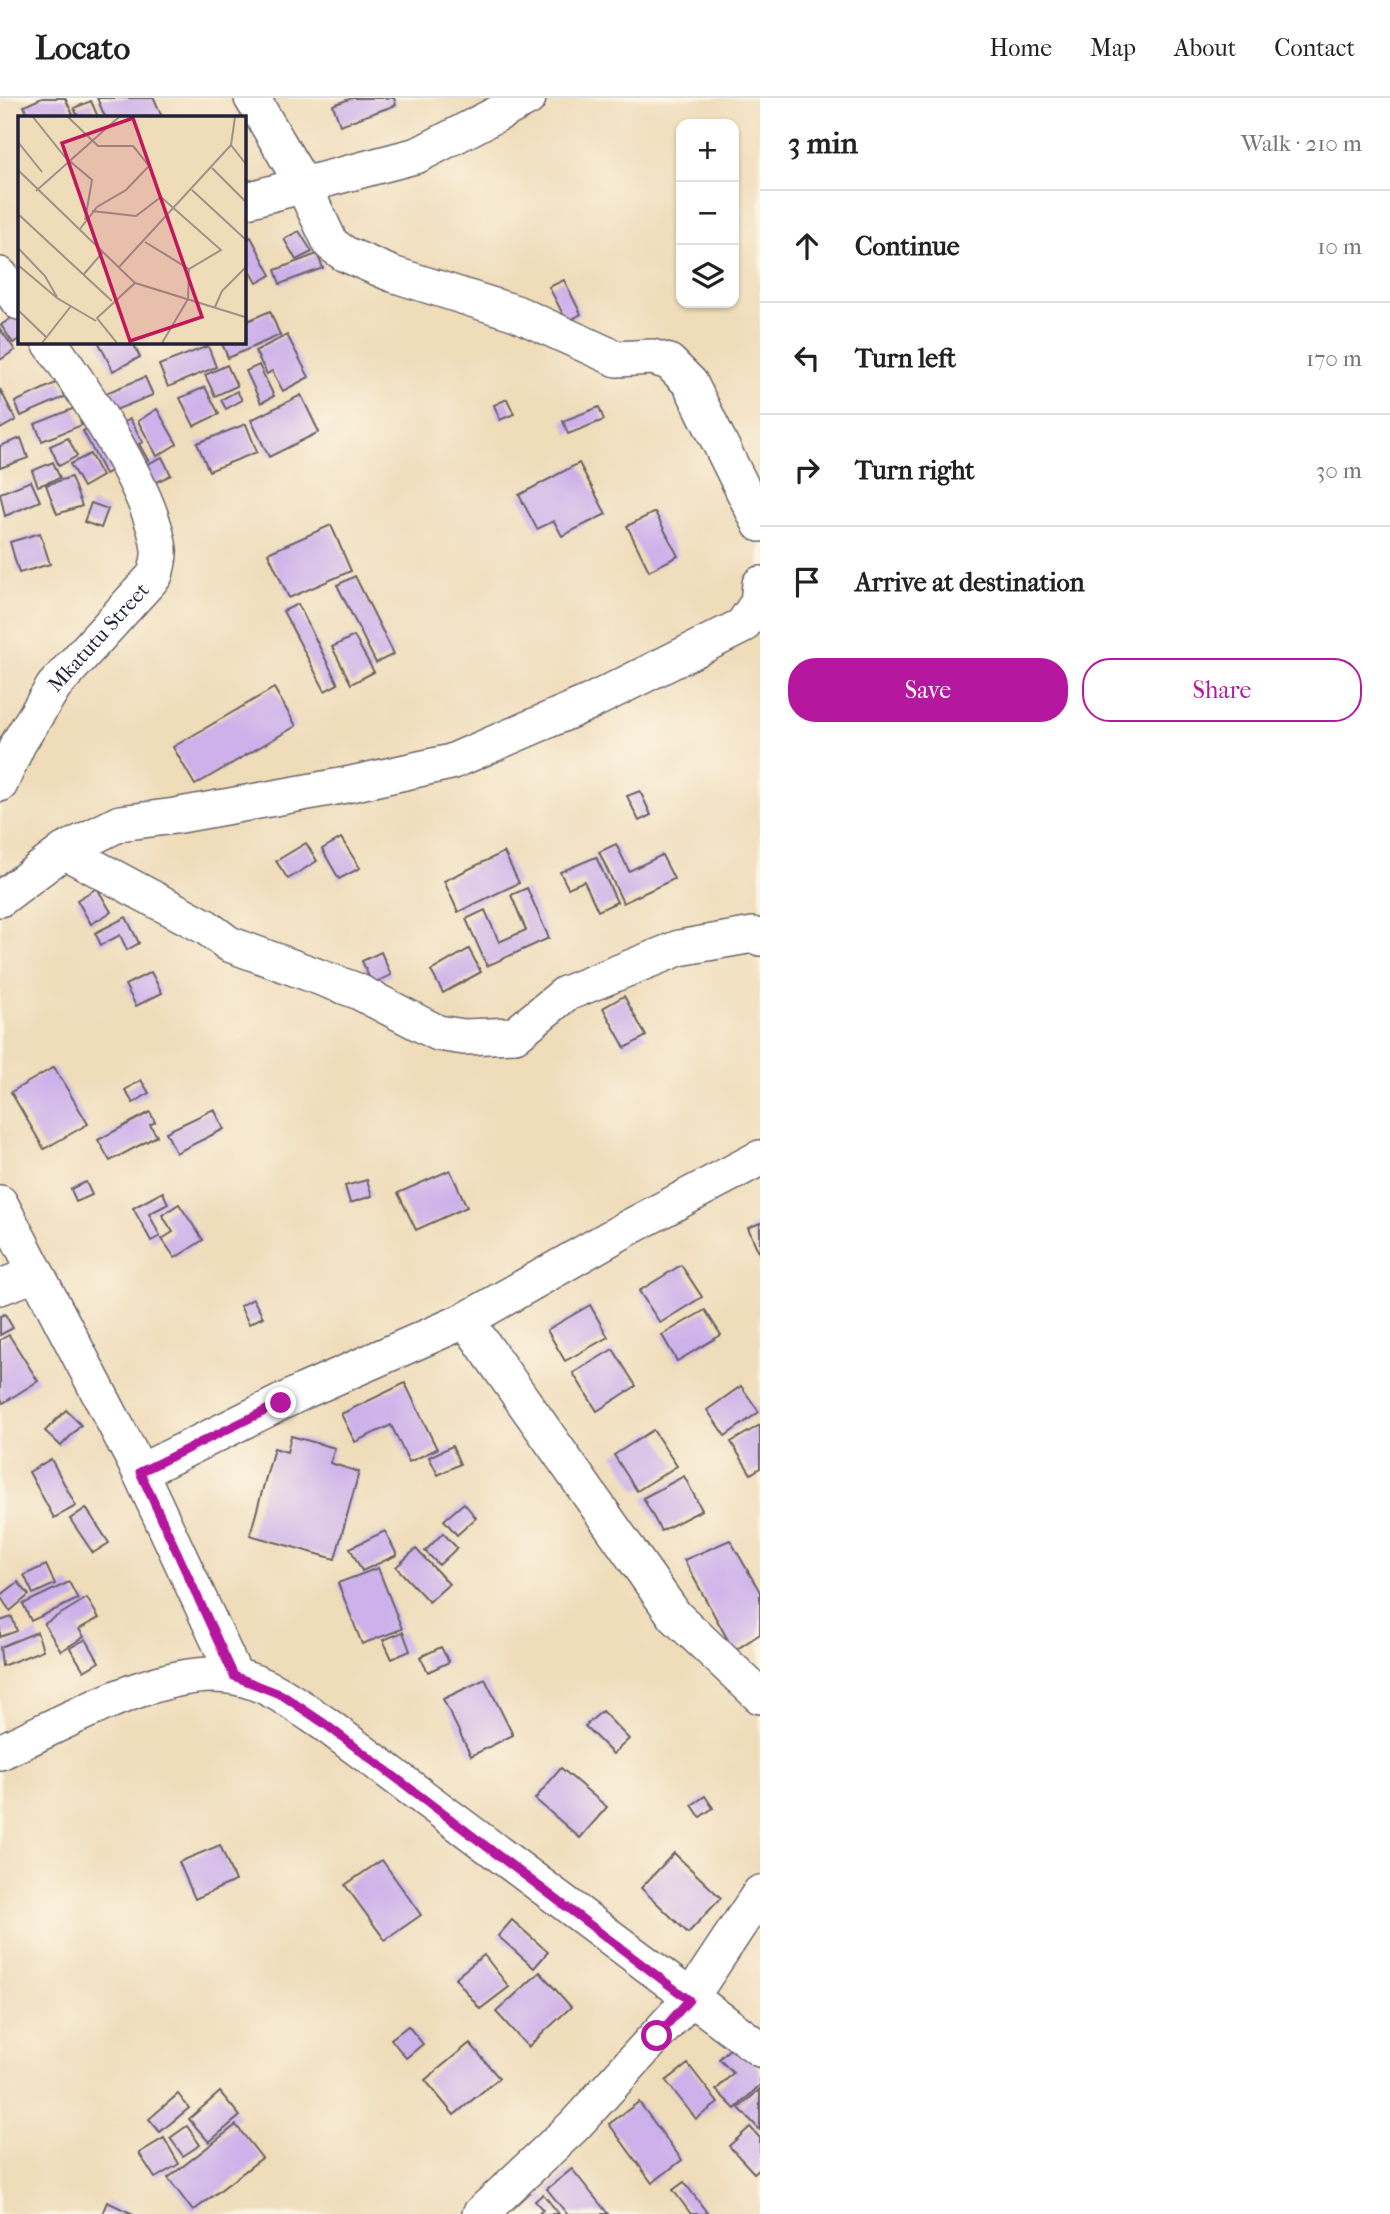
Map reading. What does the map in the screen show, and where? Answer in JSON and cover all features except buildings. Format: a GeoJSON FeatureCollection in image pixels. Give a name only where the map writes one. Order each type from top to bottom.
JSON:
{"type":"FeatureCollection","features":[{"type":"Feature","properties":{"kind":"street"},"geometry":{"type":"LineString","coordinates":[[251,98],[302,183],[331,244],[345,254],[392,274],[516,313],[617,359],[652,357],[669,362],[690,383],[760,524]]}},
{"type":"Feature","properties":{"kind":"street"},"geometry":{"type":"LineString","coordinates":[[245,200],[302,183],[418,155],[528,98]]}},
{"type":"Feature","properties":{"kind":"street","name":"Mkatutu Street"},"geometry":{"type":"LineString","coordinates":[[0,784],[18,744],[54,686],[155,575],[160,551],[148,503],[73,374],[50,343]]}},
{"type":"Feature","properties":{"kind":"street"},"geometry":{"type":"LineString","coordinates":[[0,899],[64,851],[120,823],[333,788],[451,762],[590,702],[742,626],[758,603],[760,584]]}},
{"type":"Feature","properties":{"kind":"street"},"geometry":{"type":"LineString","coordinates":[[64,851],[206,927],[229,944],[357,991],[438,1033],[464,1038],[515,1035],[565,994],[679,948],[753,935],[760,938]]}},
{"type":"Feature","properties":{"kind":"street"},"geometry":{"type":"LineString","coordinates":[[140,1472],[304,1391],[466,1320],[626,1229],[760,1158]]}},
{"type":"Feature","properties":{"kind":"street"},"geometry":{"type":"LineString","coordinates":[[0,1203],[140,1472],[234,1676]]}},
{"type":"Feature","properties":{"kind":"street"},"geometry":{"type":"LineString","coordinates":[[0,1287],[36,1274]]}},
{"type":"Feature","properties":{"kind":"street"},"geometry":{"type":"LineString","coordinates":[[466,1320],[675,1616],[760,1696]]}},
{"type":"Feature","properties":{"kind":"street"},"geometry":{"type":"LineString","coordinates":[[0,1752],[156,1684],[197,1676],[234,1676],[282,1695],[325,1724],[689,2000],[760,2049]]}},
{"type":"Feature","properties":{"kind":"street"},"geometry":{"type":"LineString","coordinates":[[480,2214],[574,2126],[689,2000],[760,1893]]}},
{"type":"Feature","properties":{"kind":"route"},"geometry":{"type":"LineString","coordinates":[[281,1403],[140,1472],[234,1676],[253,1681],[282,1695],[325,1724],[689,2000],[657,2036]]}}]}
